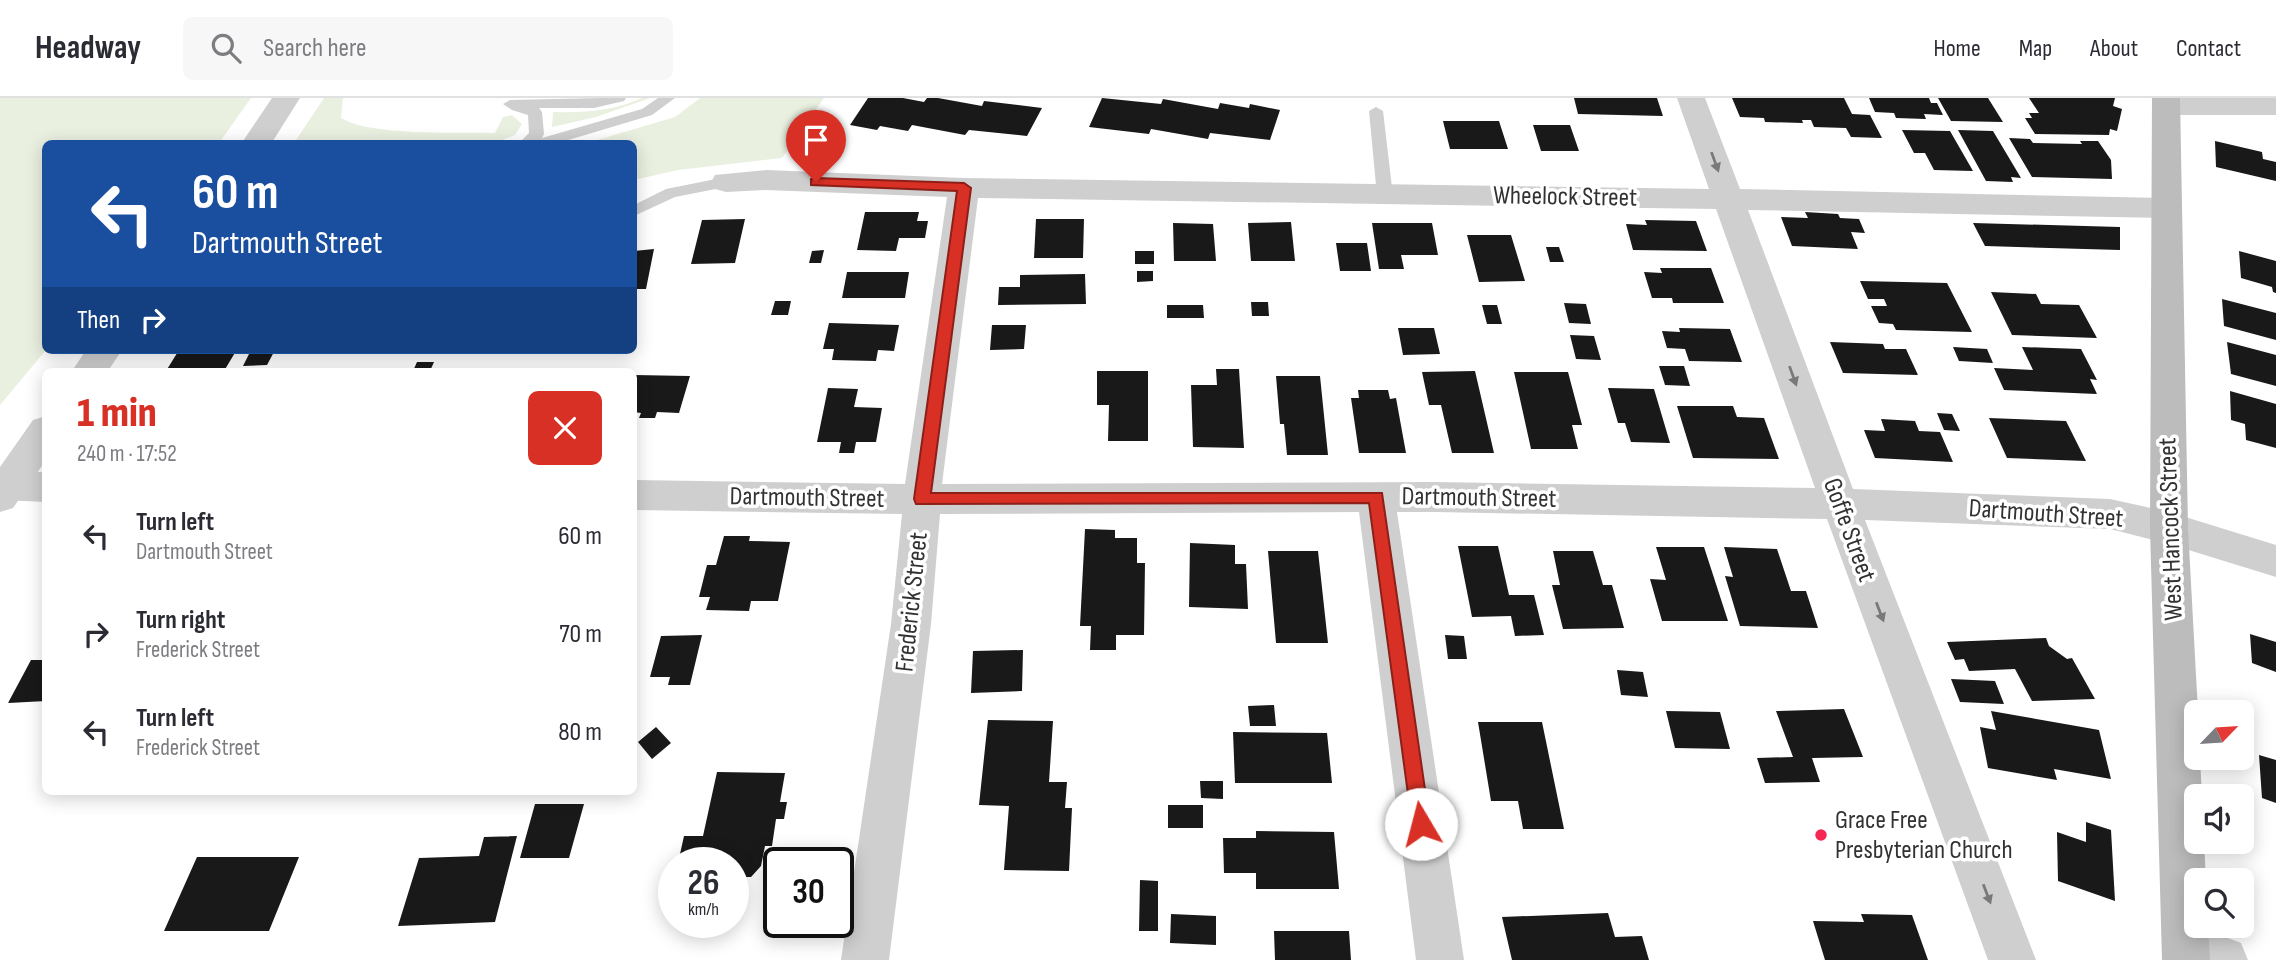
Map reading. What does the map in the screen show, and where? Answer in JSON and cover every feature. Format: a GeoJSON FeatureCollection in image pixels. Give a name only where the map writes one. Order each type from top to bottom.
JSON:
{"type":"FeatureCollection","features":[{"type":"Feature","properties":{"kind":"main road","name":"West Hancock Street"},"geometry":{"type":"LineString","coordinates":[[2166,102],[2169,528],[2199,955]]}},
{"type":"Feature","properties":{"kind":"street"},"geometry":{"type":"LineString","coordinates":[[259,140],[286,98]]}},
{"type":"Feature","properties":{"kind":"street","name":"Goffe Street"},"geometry":{"type":"LineString","coordinates":[[1691,98],[2012,960]]}},
{"type":"Feature","properties":{"kind":"street"},"geometry":{"type":"LineString","coordinates":[[2166,102],[2276,106]]}},
{"type":"Feature","properties":{"kind":"street"},"geometry":{"type":"LineString","coordinates":[[726,182],[766,180],[964,188]]}},
{"type":"Feature","properties":{"kind":"street","name":"Wheelock Street"},"geometry":{"type":"LineString","coordinates":[[964,188],[2165,208]]}},
{"type":"Feature","properties":{"kind":"street","name":"Frederick Street"},"geometry":{"type":"LineString","coordinates":[[865,960],[911,624],[922,499],[964,188]]}},
{"type":"Feature","properties":{"kind":"street"},"geometry":{"type":"LineString","coordinates":[[14,479],[42,436]]}},
{"type":"Feature","properties":{"kind":"street","name":"Dartmouth Street"},"geometry":{"type":"LineString","coordinates":[[637,495],[922,499],[1376,497],[1840,504],[2110,514],[2169,528],[2276,561]]}},
{"type":"Feature","properties":{"kind":"street"},"geometry":{"type":"LineString","coordinates":[[1376,497],[1440,960]]}},
{"type":"Feature","properties":{"kind":"lane"},"geometry":{"type":"LineString","coordinates":[[551,140],[647,112],[668,98]]}},
{"type":"Feature","properties":{"kind":"lane"},"geometry":{"type":"LineString","coordinates":[[530,140],[537,134],[535,112],[510,104],[594,104],[619,99]]}},
{"type":"Feature","properties":{"kind":"lane"},"geometry":{"type":"LineString","coordinates":[[1376,111],[1385,196]]}},
{"type":"Feature","properties":{"kind":"lane"},"geometry":{"type":"LineString","coordinates":[[637,210],[671,193],[726,182]]}},
{"type":"Feature","properties":{"kind":"green space"},"geometry":{"type":"Polygon","coordinates":[[[0,98],[251,98],[221,140],[42,140],[43,354],[0,405],[0,98]]]}},
{"type":"Feature","properties":{"kind":"green space"},"geometry":{"type":"Polygon","coordinates":[[[324,98],[343,98],[341,118],[372,128],[415,132],[495,133],[503,117],[512,115],[522,124],[515,135],[502,140],[296,140],[324,98]]]}},
{"type":"Feature","properties":{"kind":"green space"},"geometry":{"type":"Polygon","coordinates":[[[650,98],[596,117],[552,127],[553,112],[599,110],[650,98]]]}},
{"type":"Feature","properties":{"kind":"green space"},"geometry":{"type":"Polygon","coordinates":[[[700,98],[824,98],[782,158],[678,170],[637,179],[637,140],[597,140],[675,117],[700,98]]]}},
{"type":"Feature","properties":{"kind":"building"},"geometry":{"type":"Polygon","coordinates":[[[868,98],[903,98],[924,102],[927,98],[938,98],[982,106],[984,101],[1042,108],[1027,136],[969,130],[965,135],[912,125],[908,131],[880,126],[877,130],[850,125],[868,98]]]}},
{"type":"Feature","properties":{"kind":"building"},"geometry":{"type":"Polygon","coordinates":[[[1102,98],[1161,104],[1163,99],[1218,109],[1220,103],[1249,108],[1250,104],[1280,110],[1270,140],[1210,133],[1208,139],[1151,129],[1149,134],[1089,127],[1102,98]]]}},
{"type":"Feature","properties":{"kind":"building"},"geometry":{"type":"Polygon","coordinates":[[[1574,98],[1657,98],[1663,116],[1578,114],[1574,98]]]}},
{"type":"Feature","properties":{"kind":"building"},"geometry":{"type":"Polygon","coordinates":[[[1732,98],[1844,98],[1852,114],[1870,115],[1882,138],[1851,137],[1846,128],[1814,127],[1811,120],[1802,120],[1803,123],[1765,122],[1764,118],[1740,117],[1732,98]]]}},
{"type":"Feature","properties":{"kind":"building"},"geometry":{"type":"Polygon","coordinates":[[[1869,98],[1929,98],[1931,103],[1937,103],[1943,115],[1924,114],[1926,119],[1896,118],[1894,113],[1875,112],[1869,98]]]}},
{"type":"Feature","properties":{"kind":"building"},"geometry":{"type":"Polygon","coordinates":[[[1938,98],[1988,98],[2003,122],[1951,121],[1938,98]]]}},
{"type":"Feature","properties":{"kind":"building"},"geometry":{"type":"Polygon","coordinates":[[[2029,98],[2115,98],[2113,106],[2122,109],[2117,131],[2110,129],[2109,135],[2035,134],[2025,118],[2032,118],[2029,113],[2039,113],[2029,98]]]}},
{"type":"Feature","properties":{"kind":"building"},"geometry":{"type":"Polygon","coordinates":[[[1443,121],[1499,121],[1508,149],[1450,149],[1443,121]]]}},
{"type":"Feature","properties":{"kind":"building"},"geometry":{"type":"Polygon","coordinates":[[[1533,125],[1570,125],[1579,151],[1541,151],[1533,125]]]}},
{"type":"Feature","properties":{"kind":"building"},"geometry":{"type":"Polygon","coordinates":[[[1902,130],[1950,131],[1973,171],[1934,170],[1925,153],[1914,153],[1902,130]]]}},
{"type":"Feature","properties":{"kind":"building"},"geometry":{"type":"Polygon","coordinates":[[[1958,130],[1993,131],[2021,178],[2011,177],[2013,182],[1986,181],[1958,130]]]}},
{"type":"Feature","properties":{"kind":"building"},"geometry":{"type":"Polygon","coordinates":[[[2009,138],[2030,139],[2033,143],[2082,144],[2080,141],[2098,141],[2111,160],[2112,179],[2032,177],[2009,138]]]}},
{"type":"Feature","properties":{"kind":"building"},"geometry":{"type":"Polygon","coordinates":[[[2215,141],[2262,152],[2263,159],[2276,162],[2276,181],[2216,167],[2215,141]]]}},
{"type":"Feature","properties":{"kind":"building"},"geometry":{"type":"Polygon","coordinates":[[[865,212],[919,212],[917,221],[928,221],[925,238],[899,238],[896,251],[857,250],[865,212]]]}},
{"type":"Feature","properties":{"kind":"building"},"geometry":{"type":"Polygon","coordinates":[[[1805,212],[1838,214],[1840,218],[1859,219],[1865,233],[1851,232],[1858,249],[1792,246],[1781,217],[1808,218],[1805,212]]]}},
{"type":"Feature","properties":{"kind":"building"},"geometry":{"type":"Polygon","coordinates":[[[745,219],[735,263],[691,264],[702,220],[745,219]]]}},
{"type":"Feature","properties":{"kind":"building"},"geometry":{"type":"Polygon","coordinates":[[[1036,219],[1084,219],[1083,258],[1034,258],[1036,219]]]}},
{"type":"Feature","properties":{"kind":"building"},"geometry":{"type":"Polygon","coordinates":[[[1645,220],[1696,221],[1707,251],[1633,250],[1626,224],[1647,225],[1645,220]]]}},
{"type":"Feature","properties":{"kind":"building"},"geometry":{"type":"Polygon","coordinates":[[[1291,222],[1295,261],[1251,261],[1248,223],[1291,222]]]}},
{"type":"Feature","properties":{"kind":"building"},"geometry":{"type":"Polygon","coordinates":[[[1173,223],[1213,224],[1216,261],[1174,261],[1173,223]]]}},
{"type":"Feature","properties":{"kind":"building"},"geometry":{"type":"Polygon","coordinates":[[[1372,223],[1432,223],[1438,255],[1401,255],[1404,269],[1379,269],[1372,223]]]}},
{"type":"Feature","properties":{"kind":"building"},"geometry":{"type":"Polygon","coordinates":[[[1973,223],[2120,227],[2120,250],[1985,246],[1973,223]]]}},
{"type":"Feature","properties":{"kind":"building"},"geometry":{"type":"Polygon","coordinates":[[[1467,235],[1511,235],[1525,281],[1479,282],[1467,235]]]}},
{"type":"Feature","properties":{"kind":"building"},"geometry":{"type":"Polygon","coordinates":[[[1336,243],[1367,243],[1371,271],[1340,271],[1336,243]]]}},
{"type":"Feature","properties":{"kind":"building"},"geometry":{"type":"Polygon","coordinates":[[[1546,247],[1559,247],[1564,262],[1550,262],[1546,247]]]}},
{"type":"Feature","properties":{"kind":"building"},"geometry":{"type":"Polygon","coordinates":[[[654,249],[646,289],[637,289],[637,251],[654,249]]]}},
{"type":"Feature","properties":{"kind":"building"},"geometry":{"type":"Polygon","coordinates":[[[824,250],[821,263],[809,263],[812,251],[824,250]]]}},
{"type":"Feature","properties":{"kind":"building"},"geometry":{"type":"Polygon","coordinates":[[[1135,251],[1154,251],[1154,264],[1135,264],[1135,251]]]}},
{"type":"Feature","properties":{"kind":"building"},"geometry":{"type":"Polygon","coordinates":[[[2239,251],[2276,261],[2276,293],[2272,287],[2241,278],[2239,251]]]}},
{"type":"Feature","properties":{"kind":"building"},"geometry":{"type":"Polygon","coordinates":[[[1660,268],[1711,268],[1724,303],[1673,303],[1672,298],[1652,298],[1644,272],[1662,273],[1660,268]]]}},
{"type":"Feature","properties":{"kind":"building"},"geometry":{"type":"Polygon","coordinates":[[[1137,271],[1153,271],[1153,281],[1137,282],[1137,271]]]}},
{"type":"Feature","properties":{"kind":"building"},"geometry":{"type":"Polygon","coordinates":[[[847,272],[909,272],[905,298],[842,298],[847,272]]]}},
{"type":"Feature","properties":{"kind":"building"},"geometry":{"type":"Polygon","coordinates":[[[1085,274],[1086,304],[998,305],[999,287],[1020,287],[1020,275],[1085,274]]]}},
{"type":"Feature","properties":{"kind":"building"},"geometry":{"type":"Polygon","coordinates":[[[1860,281],[1947,283],[1972,332],[1896,330],[1893,324],[1879,323],[1871,306],[1887,306],[1884,299],[1868,299],[1860,281]]]}},
{"type":"Feature","properties":{"kind":"building"},"geometry":{"type":"Polygon","coordinates":[[[1991,292],[2036,294],[2041,304],[2079,305],[2097,338],[2012,335],[1991,292]]]}},
{"type":"Feature","properties":{"kind":"building"},"geometry":{"type":"Polygon","coordinates":[[[2222,299],[2276,313],[2276,340],[2224,326],[2222,299]]]}},
{"type":"Feature","properties":{"kind":"building"},"geometry":{"type":"Polygon","coordinates":[[[775,301],[791,301],[788,315],[771,315],[775,301]]]}},
{"type":"Feature","properties":{"kind":"building"},"geometry":{"type":"Polygon","coordinates":[[[1251,302],[1268,302],[1269,316],[1252,316],[1251,302]]]}},
{"type":"Feature","properties":{"kind":"building"},"geometry":{"type":"Polygon","coordinates":[[[1564,303],[1586,304],[1591,324],[1569,323],[1564,303]]]}},
{"type":"Feature","properties":{"kind":"building"},"geometry":{"type":"Polygon","coordinates":[[[1167,305],[1203,305],[1204,318],[1167,318],[1167,305]]]}},
{"type":"Feature","properties":{"kind":"building"},"geometry":{"type":"Polygon","coordinates":[[[1482,305],[1497,305],[1502,324],[1487,324],[1482,305]]]}},
{"type":"Feature","properties":{"kind":"building"},"geometry":{"type":"Polygon","coordinates":[[[829,323],[899,325],[894,351],[878,350],[876,361],[832,360],[834,349],[823,349],[829,323]]]}},
{"type":"Feature","properties":{"kind":"building"},"geometry":{"type":"Polygon","coordinates":[[[992,325],[1026,325],[1024,349],[990,350],[992,325]]]}},
{"type":"Feature","properties":{"kind":"building"},"geometry":{"type":"Polygon","coordinates":[[[1398,328],[1434,328],[1440,354],[1403,355],[1398,328]]]}},
{"type":"Feature","properties":{"kind":"building"},"geometry":{"type":"Polygon","coordinates":[[[1679,328],[1730,329],[1742,362],[1689,361],[1685,349],[1667,348],[1662,331],[1680,332],[1679,328]]]}},
{"type":"Feature","properties":{"kind":"building"},"geometry":{"type":"Polygon","coordinates":[[[1570,335],[1594,336],[1601,360],[1576,359],[1570,335]]]}},
{"type":"Feature","properties":{"kind":"building"},"geometry":{"type":"Polygon","coordinates":[[[1830,342],[1883,344],[1885,349],[1906,349],[1918,375],[1843,373],[1830,342]]]}},
{"type":"Feature","properties":{"kind":"building"},"geometry":{"type":"Polygon","coordinates":[[[2227,342],[2276,355],[2276,386],[2231,374],[2227,342]]]}},
{"type":"Feature","properties":{"kind":"building"},"geometry":{"type":"Polygon","coordinates":[[[1953,347],[1987,349],[1993,363],[1959,361],[1953,347]]]}},
{"type":"Feature","properties":{"kind":"building"},"geometry":{"type":"Polygon","coordinates":[[[2022,347],[2081,349],[2097,380],[2090,379],[2097,394],[2004,390],[1994,368],[2033,370],[2022,347]]]}},
{"type":"Feature","properties":{"kind":"building"},"geometry":{"type":"Polygon","coordinates":[[[177,354],[234,354],[226,368],[168,368],[177,354]]]}},
{"type":"Feature","properties":{"kind":"building"},"geometry":{"type":"Polygon","coordinates":[[[249,354],[273,354],[267,365],[243,366],[249,354]]]}},
{"type":"Feature","properties":{"kind":"building"},"geometry":{"type":"Polygon","coordinates":[[[417,362],[434,362],[431,368],[414,368],[417,362]]]}},
{"type":"Feature","properties":{"kind":"building"},"geometry":{"type":"Polygon","coordinates":[[[1659,366],[1684,366],[1690,386],[1665,385],[1659,366]]]}},
{"type":"Feature","properties":{"kind":"building"},"geometry":{"type":"Polygon","coordinates":[[[1216,369],[1239,369],[1244,448],[1193,447],[1191,385],[1217,385],[1216,369]]]}},
{"type":"Feature","properties":{"kind":"building"},"geometry":{"type":"Polygon","coordinates":[[[1097,371],[1148,371],[1148,441],[1108,441],[1109,405],[1097,405],[1097,371]]]}},
{"type":"Feature","properties":{"kind":"building"},"geometry":{"type":"Polygon","coordinates":[[[1475,371],[1494,453],[1452,453],[1441,405],[1429,405],[1422,372],[1475,371]]]}},
{"type":"Feature","properties":{"kind":"building"},"geometry":{"type":"Polygon","coordinates":[[[1514,372],[1568,372],[1582,425],[1572,425],[1578,449],[1531,449],[1514,372]]]}},
{"type":"Feature","properties":{"kind":"building"},"geometry":{"type":"Polygon","coordinates":[[[637,375],[690,376],[679,413],[657,412],[655,418],[639,418],[641,413],[637,412],[637,375]]]}},
{"type":"Feature","properties":{"kind":"building"},"geometry":{"type":"Polygon","coordinates":[[[1276,376],[1320,376],[1328,455],[1287,455],[1284,424],[1280,424],[1276,376]]]}},
{"type":"Feature","properties":{"kind":"building"},"geometry":{"type":"Polygon","coordinates":[[[828,388],[858,389],[854,407],[882,408],[876,442],[856,442],[854,453],[839,453],[841,442],[817,442],[828,388]]]}},
{"type":"Feature","properties":{"kind":"building"},"geometry":{"type":"Polygon","coordinates":[[[1608,388],[1654,389],[1670,443],[1631,442],[1625,423],[1618,423],[1608,388]]]}},
{"type":"Feature","properties":{"kind":"building"},"geometry":{"type":"Polygon","coordinates":[[[1358,390],[1388,390],[1390,399],[1396,398],[1406,453],[1359,453],[1351,398],[1359,398],[1358,390]]]}},
{"type":"Feature","properties":{"kind":"building"},"geometry":{"type":"Polygon","coordinates":[[[2230,391],[2276,404],[2276,448],[2246,440],[2245,424],[2231,420],[2230,391]]]}},
{"type":"Feature","properties":{"kind":"building"},"geometry":{"type":"Polygon","coordinates":[[[1677,406],[1733,406],[1737,417],[1764,418],[1779,459],[1693,458],[1677,406]]]}},
{"type":"Feature","properties":{"kind":"building"},"geometry":{"type":"Polygon","coordinates":[[[1937,413],[1952,414],[1960,431],[1944,430],[1937,413]]]}},
{"type":"Feature","properties":{"kind":"building"},"geometry":{"type":"Polygon","coordinates":[[[1989,418],[2066,421],[2086,461],[2007,458],[1989,418]]]}},
{"type":"Feature","properties":{"kind":"building"},"geometry":{"type":"Polygon","coordinates":[[[1881,419],[1915,421],[1919,431],[1940,432],[1953,462],[1875,458],[1864,430],[1885,431],[1881,419]]]}},
{"type":"Feature","properties":{"kind":"building"},"geometry":{"type":"Polygon","coordinates":[[[1085,529],[1115,530],[1115,538],[1137,538],[1137,563],[1145,563],[1144,635],[1116,635],[1116,650],[1090,650],[1091,626],[1080,626],[1085,529]]]}},
{"type":"Feature","properties":{"kind":"building"},"geometry":{"type":"Polygon","coordinates":[[[724,536],[750,536],[749,541],[790,542],[778,601],[751,601],[749,611],[706,610],[710,597],[699,597],[707,565],[716,565],[724,536]]]}},
{"type":"Feature","properties":{"kind":"building"},"geometry":{"type":"Polygon","coordinates":[[[1190,543],[1235,545],[1235,564],[1246,564],[1248,609],[1189,607],[1190,543]]]}},
{"type":"Feature","properties":{"kind":"building"},"geometry":{"type":"Polygon","coordinates":[[[1458,546],[1498,546],[1509,595],[1534,595],[1544,635],[1515,636],[1511,616],[1472,617],[1458,546]]]}},
{"type":"Feature","properties":{"kind":"building"},"geometry":{"type":"Polygon","coordinates":[[[1656,547],[1704,547],[1728,621],[1662,621],[1650,579],[1666,580],[1656,547]]]}},
{"type":"Feature","properties":{"kind":"building"},"geometry":{"type":"Polygon","coordinates":[[[1724,547],[1777,549],[1791,591],[1806,591],[1818,628],[1740,626],[1725,576],[1733,577],[1724,547]]]}},
{"type":"Feature","properties":{"kind":"building"},"geometry":{"type":"Polygon","coordinates":[[[1268,551],[1318,551],[1328,643],[1276,643],[1268,551]]]}},
{"type":"Feature","properties":{"kind":"building"},"geometry":{"type":"Polygon","coordinates":[[[1553,551],[1593,551],[1603,585],[1612,585],[1624,628],[1563,629],[1552,585],[1560,585],[1553,551]]]}},
{"type":"Feature","properties":{"kind":"building"},"geometry":{"type":"Polygon","coordinates":[[[2250,634],[2276,642],[2276,672],[2252,663],[2250,634]]]}},
{"type":"Feature","properties":{"kind":"building"},"geometry":{"type":"Polygon","coordinates":[[[702,635],[690,685],[668,685],[670,677],[650,677],[661,636],[702,635]]]}},
{"type":"Feature","properties":{"kind":"building"},"geometry":{"type":"Polygon","coordinates":[[[1445,635],[1464,636],[1467,659],[1448,659],[1445,635]]]}},
{"type":"Feature","properties":{"kind":"building"},"geometry":{"type":"Polygon","coordinates":[[[2046,638],[2049,646],[2067,659],[2072,658],[2095,699],[2032,701],[2015,669],[1969,671],[1964,659],[1955,660],[1947,642],[2046,638]]]}},
{"type":"Feature","properties":{"kind":"building"},"geometry":{"type":"Polygon","coordinates":[[[1023,650],[1022,691],[971,693],[973,651],[1023,650]]]}},
{"type":"Feature","properties":{"kind":"building"},"geometry":{"type":"Polygon","coordinates":[[[31,660],[42,660],[42,701],[8,703],[31,660]]]}},
{"type":"Feature","properties":{"kind":"building"},"geometry":{"type":"Polygon","coordinates":[[[1617,670],[1643,672],[1648,697],[1621,695],[1617,670]]]}},
{"type":"Feature","properties":{"kind":"building"},"geometry":{"type":"Polygon","coordinates":[[[1951,679],[1995,681],[2004,704],[1960,702],[1951,679]]]}},
{"type":"Feature","properties":{"kind":"building"},"geometry":{"type":"Polygon","coordinates":[[[1274,705],[1276,726],[1250,726],[1248,706],[1274,705]]]}},
{"type":"Feature","properties":{"kind":"building"},"geometry":{"type":"Polygon","coordinates":[[[1844,709],[1863,757],[1812,758],[1820,782],[1765,783],[1757,758],[1793,757],[1776,711],[1844,709]]]}},
{"type":"Feature","properties":{"kind":"building"},"geometry":{"type":"Polygon","coordinates":[[[1666,711],[1720,712],[1730,749],[1675,748],[1666,711]]]}},
{"type":"Feature","properties":{"kind":"building"},"geometry":{"type":"Polygon","coordinates":[[[1991,711],[2099,730],[2111,779],[2054,769],[2057,780],[1988,768],[1980,727],[1996,730],[1991,711]]]}},
{"type":"Feature","properties":{"kind":"building"},"geometry":{"type":"Polygon","coordinates":[[[988,720],[1053,721],[1049,782],[1067,782],[1065,808],[1072,808],[1069,871],[1004,870],[1009,806],[979,805],[988,720]]]}},
{"type":"Feature","properties":{"kind":"building"},"geometry":{"type":"Polygon","coordinates":[[[1478,722],[1542,722],[1564,829],[1523,829],[1518,801],[1491,801],[1478,722]]]}},
{"type":"Feature","properties":{"kind":"building"},"geometry":{"type":"Polygon","coordinates":[[[656,727],[671,743],[652,759],[638,742],[656,727]]]}},
{"type":"Feature","properties":{"kind":"building"},"geometry":{"type":"Polygon","coordinates":[[[1233,732],[1327,733],[1332,783],[1235,783],[1233,732]]]}},
{"type":"Feature","properties":{"kind":"building"},"geometry":{"type":"Polygon","coordinates":[[[2259,755],[2276,760],[2276,803],[2262,798],[2259,755]]]}},
{"type":"Feature","properties":{"kind":"building"},"geometry":{"type":"Polygon","coordinates":[[[717,772],[785,773],[780,802],[787,802],[784,819],[776,819],[772,846],[763,847],[761,866],[751,877],[749,847],[682,847],[684,836],[703,836],[717,772]]]}},
{"type":"Feature","properties":{"kind":"building"},"geometry":{"type":"Polygon","coordinates":[[[1200,781],[1223,781],[1223,799],[1201,798],[1200,781]]]}},
{"type":"Feature","properties":{"kind":"building"},"geometry":{"type":"Polygon","coordinates":[[[535,804],[584,804],[569,858],[520,858],[535,804]]]}},
{"type":"Feature","properties":{"kind":"building"},"geometry":{"type":"Polygon","coordinates":[[[1168,805],[1203,805],[1203,828],[1168,828],[1168,805]]]}},
{"type":"Feature","properties":{"kind":"building"},"geometry":{"type":"Polygon","coordinates":[[[2086,822],[2111,830],[2115,901],[2058,881],[2057,832],[2086,842],[2086,822]]]}},
{"type":"Feature","properties":{"kind":"building"},"geometry":{"type":"Polygon","coordinates":[[[1256,831],[1334,832],[1339,889],[1256,889],[1256,873],[1224,873],[1223,838],[1256,838],[1256,831]]]}},
{"type":"Feature","properties":{"kind":"building"},"geometry":{"type":"Polygon","coordinates":[[[517,836],[495,922],[398,926],[419,858],[479,856],[484,837],[517,836]]]}},
{"type":"Feature","properties":{"kind":"building"},"geometry":{"type":"Polygon","coordinates":[[[197,857],[299,857],[269,931],[164,931],[197,857]]]}},
{"type":"Feature","properties":{"kind":"building"},"geometry":{"type":"Polygon","coordinates":[[[1140,880],[1158,881],[1158,931],[1139,931],[1140,880]]]}},
{"type":"Feature","properties":{"kind":"building"},"geometry":{"type":"Polygon","coordinates":[[[1608,913],[1615,937],[1642,936],[1649,960],[1512,960],[1502,917],[1608,913]]]}},
{"type":"Feature","properties":{"kind":"building"},"geometry":{"type":"Polygon","coordinates":[[[1171,914],[1216,916],[1216,945],[1170,943],[1171,914]]]}},
{"type":"Feature","properties":{"kind":"building"},"geometry":{"type":"Polygon","coordinates":[[[1861,914],[1912,915],[1928,960],[1825,960],[1813,921],[1864,922],[1861,914]]]}},
{"type":"Feature","properties":{"kind":"building"},"geometry":{"type":"Polygon","coordinates":[[[1274,931],[1349,931],[1351,960],[1275,960],[1274,931]]]}},
{"type":"Feature","properties":{"kind":"place","name":"Grace Free Presbyterian Church"},"geometry":{"type":"Point","coordinates":[1821,835]}},
{"type":"Feature","properties":{"kind":"route"},"geometry":{"type":"LineString","coordinates":[[816,182],[964,188],[922,499],[1376,497],[1421,824]]}}]}
